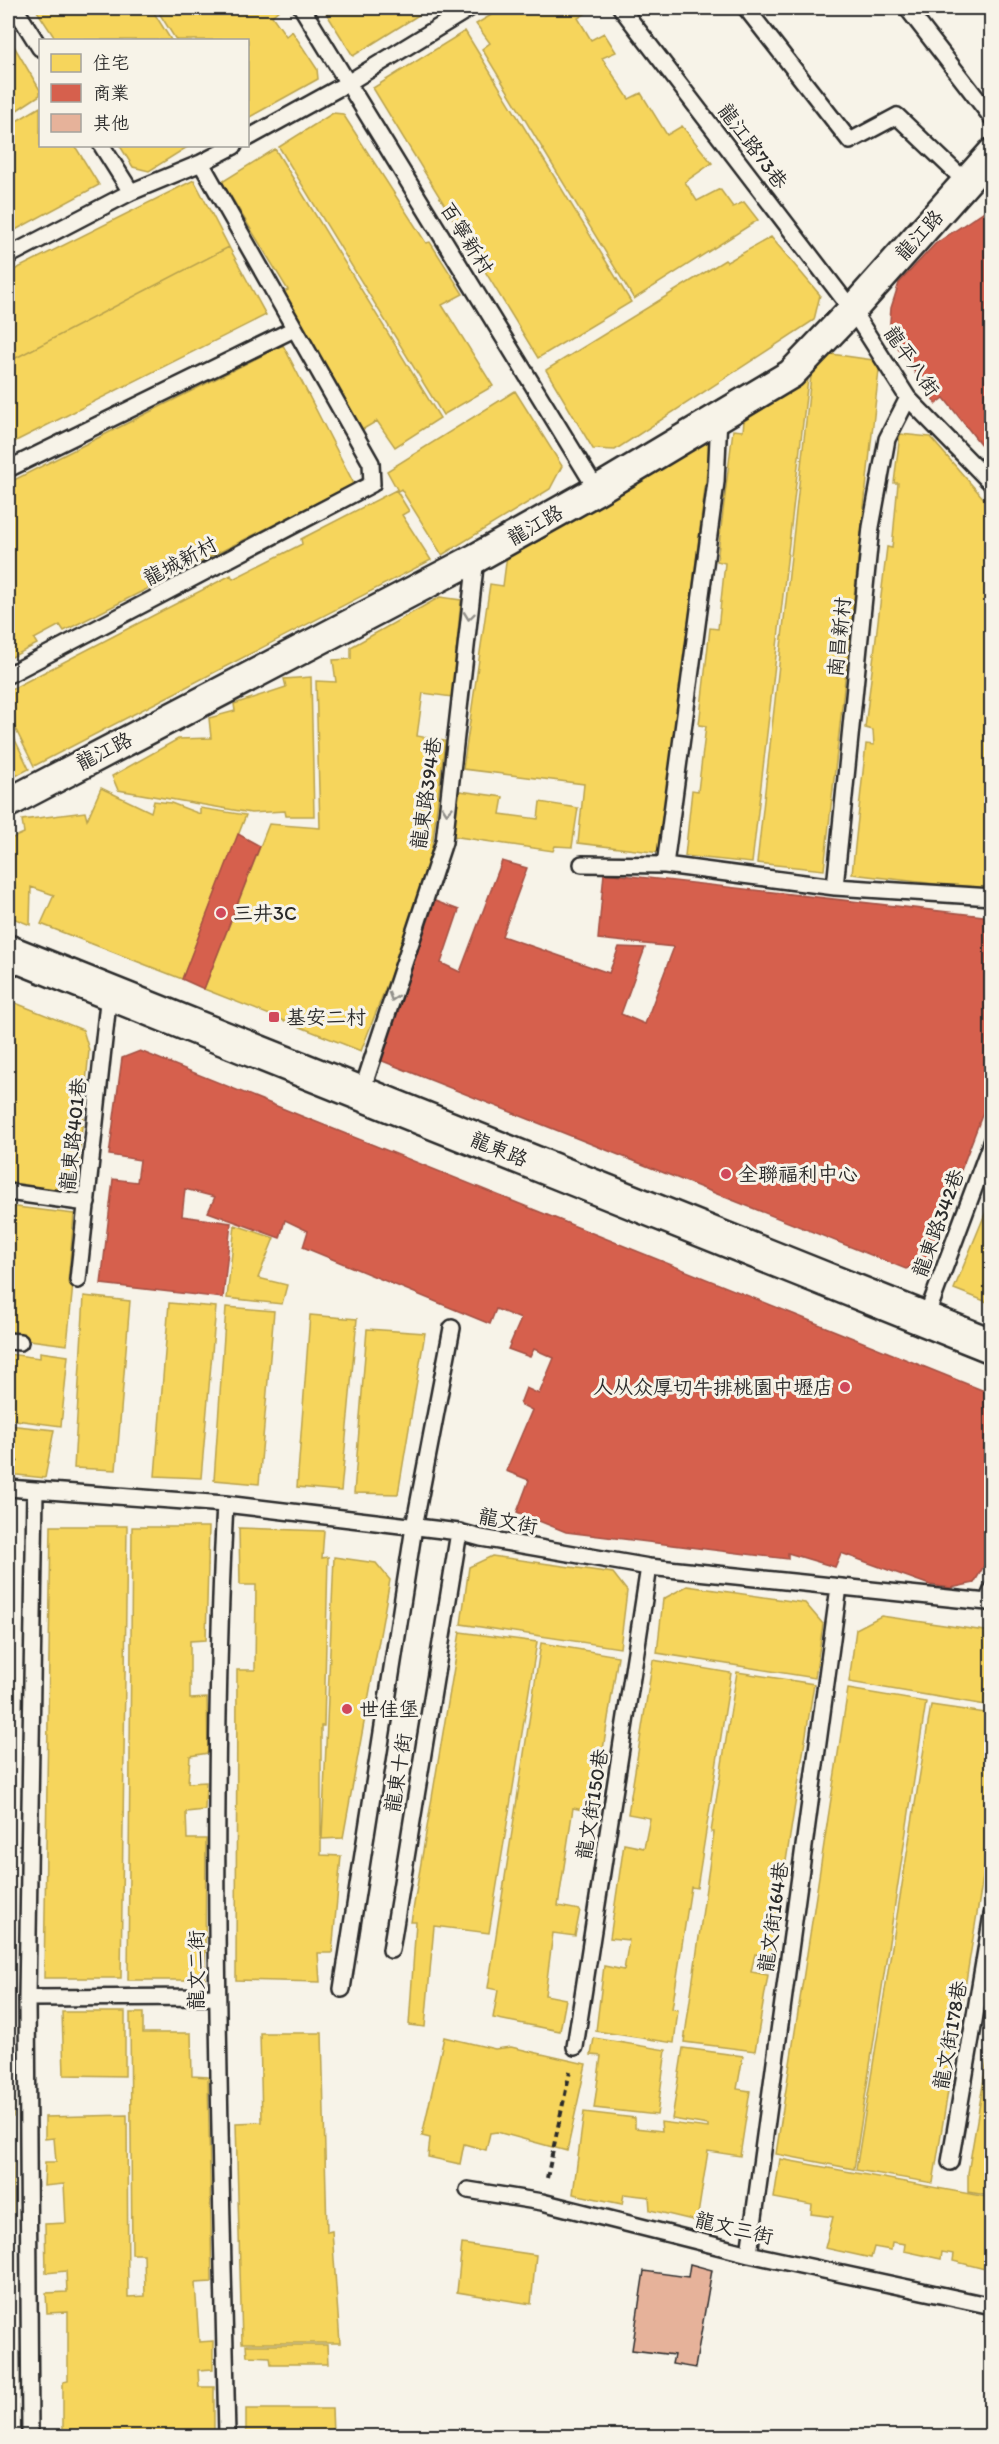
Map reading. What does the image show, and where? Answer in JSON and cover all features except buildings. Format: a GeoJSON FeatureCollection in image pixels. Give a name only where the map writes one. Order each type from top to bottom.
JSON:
{"type":"FeatureCollection","features":[{"type":"Feature","properties":{"kind":"street","name":"龍江路"},"geometry":{"type":"LineString","coordinates":[[8,803],[476,558],[597,490],[791,374],[852,310],[966,182],[990,160]]}},
{"type":"Feature","properties":{"kind":"street","name":"龍東路"},"geometry":{"type":"LineString","coordinates":[[8,952],[992,1346]]}},
{"type":"Feature","properties":{"kind":"lane"},"geometry":{"type":"LineString","coordinates":[[15,8],[39,46]]}},
{"type":"Feature","properties":{"kind":"lane","name":"百寧新村"},"geometry":{"type":"LineString","coordinates":[[302,8],[346,84],[597,490]]}},
{"type":"Feature","properties":{"kind":"lane"},"geometry":{"type":"LineString","coordinates":[[249,137],[346,84],[470,8]]}},
{"type":"Feature","properties":{"kind":"lane","name":"龍江路73巷"},"geometry":{"type":"LineString","coordinates":[[621,8],[852,310]]}},
{"type":"Feature","properties":{"kind":"lane"},"geometry":{"type":"LineString","coordinates":[[746,8],[849,141],[897,116],[966,182]]}},
{"type":"Feature","properties":{"kind":"lane"},"geometry":{"type":"LineString","coordinates":[[907,8],[992,118]]}},
{"type":"Feature","properties":{"kind":"lane"},"geometry":{"type":"LineString","coordinates":[[103,147],[131,192]]}},
{"type":"Feature","properties":{"kind":"lane"},"geometry":{"type":"LineString","coordinates":[[8,256],[131,192],[201,163],[232,147]]}},
{"type":"Feature","properties":{"kind":"lane"},"geometry":{"type":"LineString","coordinates":[[8,469],[294,329],[201,163]]}},
{"type":"Feature","properties":{"kind":"lane","name":"龍平八街"},"geometry":{"type":"LineString","coordinates":[[852,310],[908,398],[992,484]]}},
{"type":"Feature","properties":{"kind":"lane","name":"龍城新村"},"geometry":{"type":"LineString","coordinates":[[8,675],[372,484],[371,463],[294,329]]}},
{"type":"Feature","properties":{"kind":"lane","name":"南昌新村"},"geometry":{"type":"LineString","coordinates":[[835,887],[871,527],[887,439],[908,398]]}},
{"type":"Feature","properties":{"kind":"lane"},"geometry":{"type":"LineString","coordinates":[[665,865],[716,482],[719,416]]}},
{"type":"Feature","properties":{"kind":"lane","name":"龍東路394巷"},"geometry":{"type":"LineString","coordinates":[[361,1094],[444,842],[476,558]]}},
{"type":"Feature","properties":{"kind":"lane"},"geometry":{"type":"LineString","coordinates":[[582,864],[665,865],[835,887],[992,897]]}},
{"type":"Feature","properties":{"kind":"lane","name":"龍東路401巷"},"geometry":{"type":"LineString","coordinates":[[78,1280],[109,993]]}},
{"type":"Feature","properties":{"kind":"lane","name":"龍東路342巷"},"geometry":{"type":"LineString","coordinates":[[925,1320],[992,1140]]}},
{"type":"Feature","properties":{"kind":"lane"},"geometry":{"type":"LineString","coordinates":[[8,1192],[87,1203]]}},
{"type":"Feature","properties":{"kind":"lane"},"geometry":{"type":"LineString","coordinates":[[342,1989],[414,1527],[452,1328]]}},
{"type":"Feature","properties":{"kind":"lane","name":"龍文街"},"geometry":{"type":"LineString","coordinates":[[8,1488],[225,1504],[459,1532],[481,1538],[649,1567],[839,1587],[990,1598]]}},
{"type":"Feature","properties":{"kind":"lane"},"geometry":{"type":"LineString","coordinates":[[30,2436],[27,1998],[35,1491]]}},
{"type":"Feature","properties":{"kind":"lane","name":"龍文二街"},"geometry":{"type":"LineString","coordinates":[[225,1504],[220,1604],[217,1997],[227,2436]]}},
{"type":"Feature","properties":{"kind":"lane","name":"龍東十街"},"geometry":{"type":"LineString","coordinates":[[391,1950],[459,1532]]}},
{"type":"Feature","properties":{"kind":"lane","name":"龍文街150巷"},"geometry":{"type":"LineString","coordinates":[[575,2047],[649,1567]]}},
{"type":"Feature","properties":{"kind":"lane","name":"龍文街164巷"},"geometry":{"type":"LineString","coordinates":[[749,2254],[839,1587]]}},
{"type":"Feature","properties":{"kind":"lane","name":"龍文街178巷"},"geometry":{"type":"LineString","coordinates":[[950,2162],[992,1915]]}},
{"type":"Feature","properties":{"kind":"lane"},"geometry":{"type":"LineString","coordinates":[[27,1998],[217,1997]]}},
{"type":"Feature","properties":{"kind":"lane","name":"龍文三街"},"geometry":{"type":"LineString","coordinates":[[468,2190],[542,2202],[749,2254],[992,2306]]}},
{"type":"Feature","properties":{"kind":"path"},"geometry":{"type":"LineString","coordinates":[[542,2202],[575,2047]]}},
{"type":"Feature","properties":{"kind":"place","name":"三井3C"},"geometry":{"type":"Point","coordinates":[221,913]}},
{"type":"Feature","properties":{"kind":"place","name":"基安二村"},"geometry":{"type":"Point","coordinates":[274,1017]}},
{"type":"Feature","properties":{"kind":"place","name":"全聯福利中心"},"geometry":{"type":"Point","coordinates":[726,1174]}},
{"type":"Feature","properties":{"kind":"place","name":"人从众厚切牛排桃園中壢店"},"geometry":{"type":"Point","coordinates":[845,1387]}},
{"type":"Feature","properties":{"kind":"place","name":"世佳堡"},"geometry":{"type":"Point","coordinates":[347,1709]}}]}
